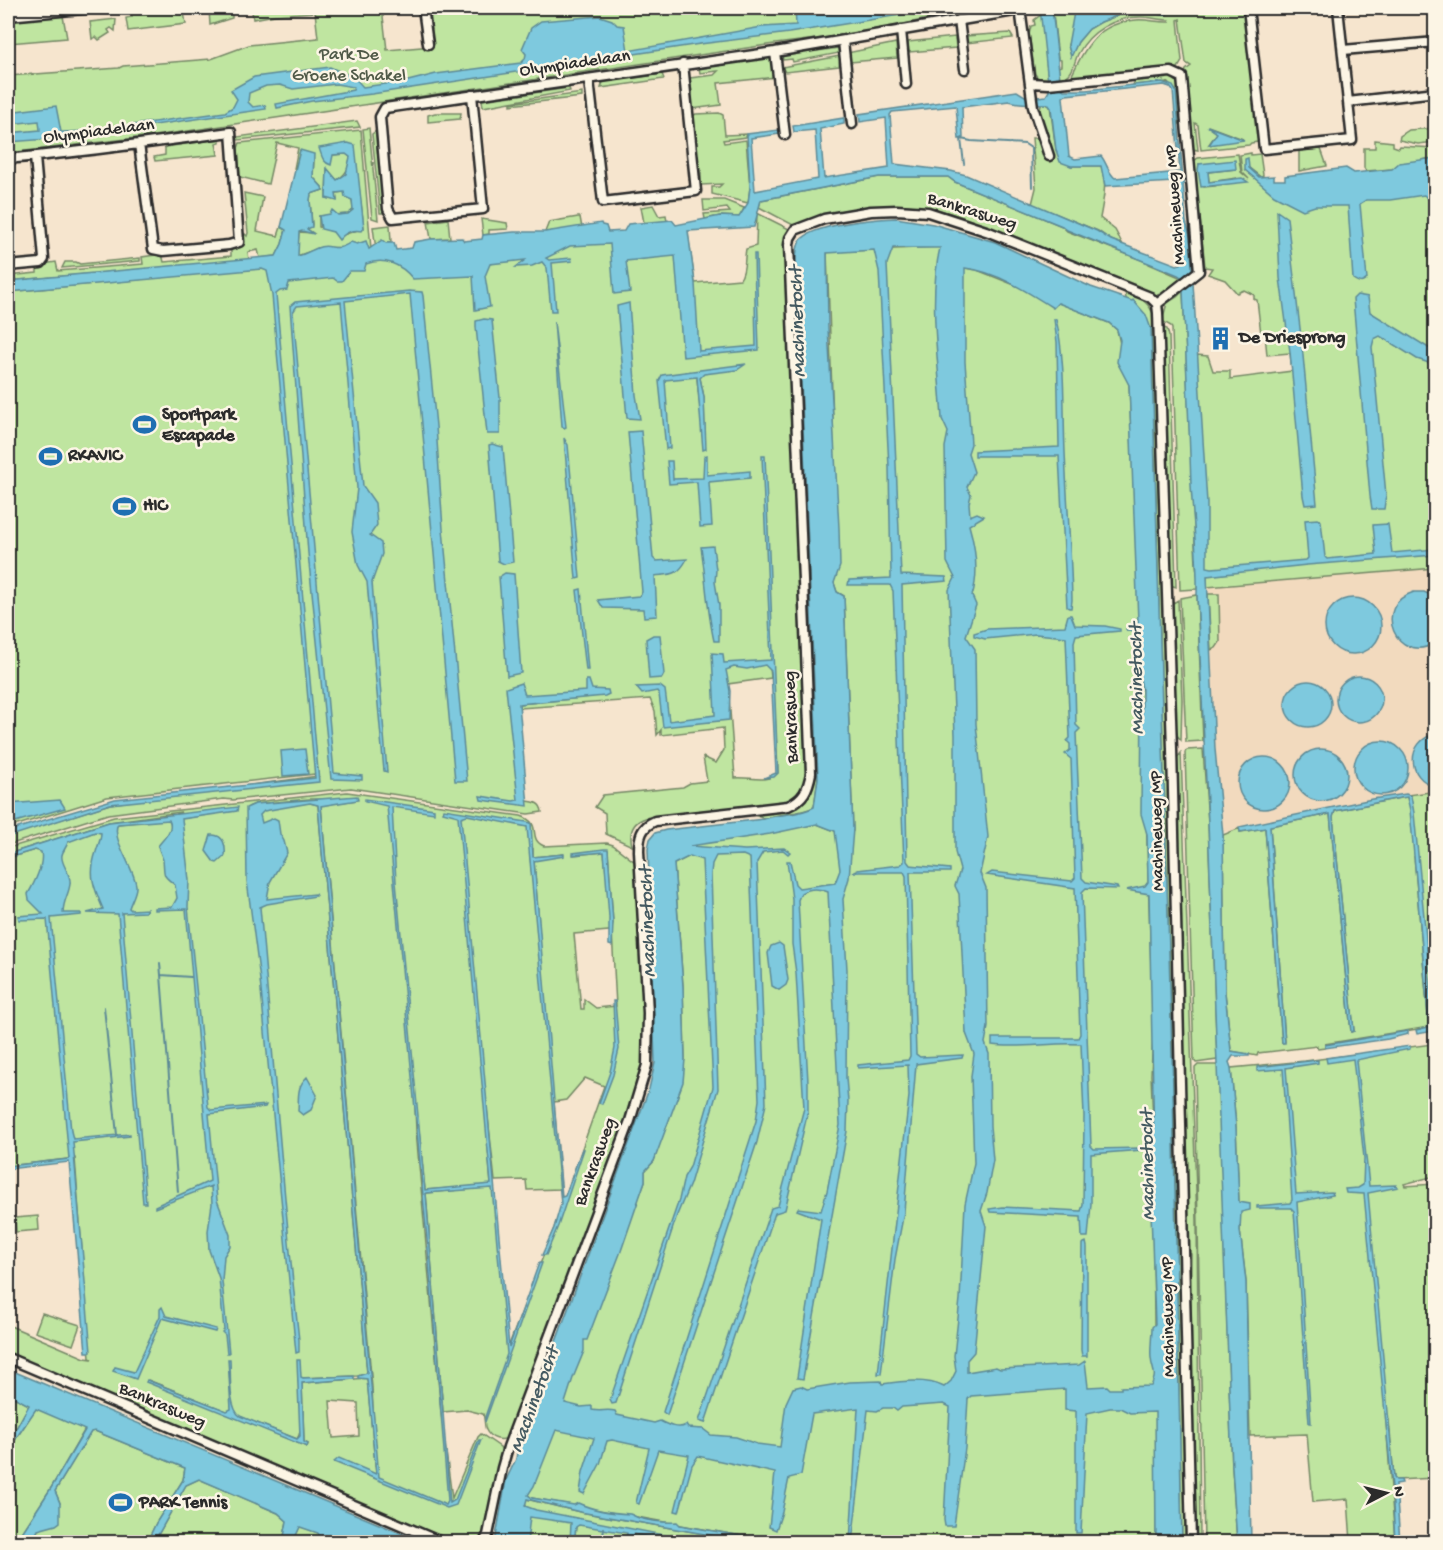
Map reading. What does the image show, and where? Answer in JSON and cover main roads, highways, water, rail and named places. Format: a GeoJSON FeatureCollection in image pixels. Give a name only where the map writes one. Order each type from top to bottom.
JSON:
{"type":"FeatureCollection","features":[{"type":"Feature","properties":{"kind":"water"},"geometry":{"type":"Polygon","coordinates":[[[795,8],[943,8],[789,33],[700,44],[277,108],[276,104],[353,90],[354,87],[336,84],[293,89],[280,85],[266,86],[249,93],[248,102],[253,107],[265,105],[266,109],[63,138],[8,142],[8,133],[40,130],[39,121],[8,124],[8,112],[56,106],[61,132],[90,131],[225,112],[233,107],[237,99],[231,90],[254,77],[330,67],[355,78],[363,87],[408,81],[436,74],[521,63],[526,54],[522,49],[531,28],[541,21],[600,16],[612,20],[617,25],[624,26],[628,51],[762,27],[796,25],[795,8]]]}},
{"type":"Feature","properties":{"kind":"water"},"geometry":{"type":"Polygon","coordinates":[[[1040,8],[1052,8],[1061,88],[1064,90],[1162,82],[1173,86],[1176,91],[1186,222],[1190,236],[1207,503],[1207,567],[1306,560],[1308,558],[1305,520],[1318,519],[1321,521],[1327,559],[1376,554],[1373,525],[1388,524],[1392,553],[1435,549],[1435,555],[1207,576],[1215,749],[1223,835],[1225,992],[1231,1051],[1249,1054],[1249,1056],[1233,1056],[1229,1062],[1236,1127],[1239,1202],[1250,1204],[1250,1210],[1241,1212],[1240,1230],[1246,1282],[1251,1542],[1237,1542],[1232,1468],[1208,823],[1197,568],[1191,485],[1184,279],[1178,275],[1067,230],[948,177],[879,177],[761,200],[754,227],[688,231],[695,283],[699,351],[756,346],[754,254],[756,254],[759,350],[683,357],[675,256],[626,261],[630,292],[614,294],[610,244],[570,246],[546,258],[549,260],[571,258],[572,261],[552,263],[556,311],[551,311],[547,268],[542,262],[532,266],[516,267],[525,260],[490,264],[485,276],[490,307],[475,310],[473,276],[413,279],[403,269],[386,262],[366,264],[364,271],[350,271],[342,281],[333,278],[289,283],[287,290],[276,294],[319,782],[110,804],[8,837],[8,831],[115,799],[315,778],[272,295],[267,271],[262,269],[8,292],[8,281],[276,256],[286,230],[281,227],[300,150],[314,154],[313,177],[323,190],[311,194],[312,227],[307,229],[314,234],[299,232],[298,256],[322,247],[336,248],[351,242],[357,244],[366,241],[369,249],[382,240],[386,243],[394,243],[396,250],[412,248],[414,242],[431,239],[462,238],[464,241],[482,239],[483,235],[545,232],[601,223],[606,226],[608,232],[624,231],[628,224],[672,220],[676,225],[720,216],[739,217],[748,203],[750,187],[747,134],[779,130],[779,134],[751,138],[755,191],[818,179],[815,130],[794,132],[793,126],[844,118],[844,124],[820,129],[824,178],[889,168],[886,118],[860,122],[859,114],[1017,91],[1028,98],[1046,96],[1049,91],[1040,8]],[[1164,85],[1063,97],[1069,156],[1075,159],[1101,156],[1115,178],[1180,172],[1173,91],[1164,85]],[[1009,101],[962,107],[963,138],[959,139],[956,106],[892,112],[890,115],[894,164],[966,175],[1097,231],[1111,240],[1177,265],[1181,264],[1180,223],[1174,182],[1105,186],[1101,166],[1071,166],[1060,162],[1056,150],[1051,108],[1048,104],[1009,101]]]}},
{"type":"Feature","properties":{"kind":"water"},"geometry":{"type":"Polygon","coordinates":[[[1111,8],[1169,8],[1169,13],[1164,15],[1129,11],[1101,22],[1089,29],[1078,42],[1071,57],[1068,45],[1074,12],[1111,8]]]}},
{"type":"Feature","properties":{"kind":"water"},"geometry":{"type":"Polygon","coordinates":[[[1207,126],[1244,140],[1209,145],[1217,133],[1207,126]]]}},
{"type":"Feature","properties":{"kind":"water"},"geometry":{"type":"Polygon","coordinates":[[[348,143],[355,145],[364,228],[362,231],[349,232],[339,240],[333,232],[321,229],[319,216],[330,214],[332,210],[338,215],[348,214],[353,210],[352,200],[345,197],[344,192],[336,193],[337,201],[326,198],[327,168],[337,180],[346,174],[350,157],[346,154],[333,155],[331,165],[324,160],[319,148],[348,143]]]}},
{"type":"Feature","properties":{"kind":"water"},"geometry":{"type":"Polygon","coordinates":[[[1248,158],[1249,168],[1259,177],[1274,176],[1274,180],[1285,180],[1285,176],[1346,168],[1354,173],[1392,169],[1399,163],[1435,158],[1435,192],[1431,199],[1424,195],[1390,200],[1366,200],[1360,204],[1367,279],[1360,282],[1353,279],[1348,206],[1315,206],[1303,210],[1274,195],[1245,170],[1245,159],[1248,158]]]}},
{"type":"Feature","properties":{"kind":"water"},"geometry":{"type":"Polygon","coordinates":[[[1235,160],[1236,169],[1208,172],[1209,182],[1242,178],[1248,182],[1201,187],[1199,164],[1235,160]]]}},
{"type":"Feature","properties":{"kind":"water"},"geometry":{"type":"Polygon","coordinates":[[[1277,211],[1287,218],[1317,504],[1305,505],[1303,496],[1290,352],[1280,278],[1277,211]]]}},
{"type":"Feature","properties":{"kind":"water","name":"Machinetocht"},"geometry":{"type":"Polygon","coordinates":[[[896,218],[933,224],[995,242],[1091,287],[1133,300],[1146,315],[1151,329],[1173,1090],[1182,1542],[1156,1542],[1155,1412],[1130,1413],[1120,1408],[1087,1413],[1081,1533],[1076,1533],[1076,1411],[1065,1410],[1065,1389],[971,1396],[968,1399],[965,1448],[954,1526],[945,1526],[944,1520],[950,1407],[944,1404],[902,1407],[897,1411],[893,1408],[868,1410],[852,1542],[850,1542],[858,1408],[812,1414],[801,1475],[789,1478],[776,1530],[769,1527],[775,1473],[698,1456],[692,1465],[679,1512],[675,1511],[689,1455],[658,1450],[639,1504],[636,1503],[649,1448],[612,1440],[607,1441],[600,1464],[584,1494],[580,1492],[583,1472],[594,1438],[556,1430],[534,1486],[528,1495],[532,1498],[574,1505],[578,1503],[591,1508],[630,1514],[653,1521],[677,1522],[680,1525],[773,1540],[773,1542],[750,1542],[580,1512],[527,1499],[525,1506],[536,1510],[702,1542],[668,1542],[634,1534],[630,1542],[626,1542],[627,1533],[579,1525],[576,1527],[574,1542],[570,1542],[571,1523],[530,1517],[527,1542],[495,1542],[506,1480],[516,1459],[518,1445],[649,1089],[655,1063],[648,849],[650,839],[655,833],[666,830],[764,819],[802,812],[814,807],[818,778],[796,252],[800,241],[817,230],[845,223],[896,218]],[[893,248],[887,264],[901,575],[946,577],[947,581],[902,585],[907,861],[910,865],[950,869],[950,872],[910,872],[916,1054],[920,1057],[963,1055],[962,1058],[916,1064],[904,1212],[895,1259],[881,1374],[878,1374],[909,1096],[908,1065],[858,1068],[858,1065],[908,1060],[910,1056],[906,876],[904,872],[853,872],[900,865],[904,862],[893,591],[890,585],[848,585],[849,580],[891,578],[889,467],[879,271],[874,250],[827,253],[828,328],[840,566],[834,583],[837,592],[844,596],[853,829],[849,878],[843,899],[847,970],[846,1078],[848,1101],[847,1131],[803,1379],[797,1378],[821,1219],[797,1210],[798,1208],[821,1211],[840,1125],[828,892],[814,889],[801,893],[798,900],[808,1111],[785,1210],[775,1213],[705,1423],[699,1421],[771,1208],[778,1206],[804,1108],[796,973],[792,944],[792,899],[787,861],[790,861],[795,884],[799,888],[835,883],[840,870],[835,831],[817,824],[770,834],[690,846],[745,850],[784,848],[790,852],[788,854],[783,850],[763,852],[757,862],[766,1104],[757,1142],[667,1415],[663,1412],[756,1121],[759,1100],[750,858],[743,855],[716,856],[711,874],[718,1089],[690,1184],[677,1215],[616,1403],[612,1404],[610,1400],[679,1200],[684,1177],[690,1167],[713,1087],[702,860],[690,856],[674,864],[683,986],[685,1059],[683,1082],[654,1161],[645,1171],[645,1181],[621,1251],[587,1340],[584,1340],[584,1351],[565,1403],[581,1407],[592,1406],[592,1410],[595,1411],[615,1411],[617,1415],[654,1423],[660,1421],[676,1427],[686,1425],[688,1428],[703,1429],[711,1435],[736,1437],[757,1444],[780,1447],[786,1403],[793,1388],[801,1386],[807,1389],[850,1382],[881,1381],[882,1384],[922,1381],[944,1387],[951,1381],[956,1371],[954,1356],[960,1299],[965,1204],[974,1163],[971,1076],[974,1054],[966,1033],[959,894],[955,886],[960,870],[955,852],[955,735],[949,590],[955,578],[947,562],[945,447],[948,432],[942,419],[935,332],[935,288],[940,248],[893,248]],[[965,268],[965,362],[971,444],[968,453],[974,472],[967,487],[971,495],[970,516],[977,513],[984,516],[969,525],[975,560],[972,596],[976,605],[966,636],[975,649],[976,724],[988,837],[980,873],[986,888],[988,1027],[985,1043],[989,1054],[993,1160],[981,1211],[986,1226],[974,1352],[967,1360],[967,1372],[996,1367],[1000,1369],[1079,1365],[1085,1361],[1088,1387],[1107,1386],[1110,1389],[1121,1389],[1121,1387],[1151,1386],[1154,1375],[1151,1354],[1152,1327],[1155,1324],[1151,1212],[1153,1154],[1150,1149],[1154,1145],[1149,894],[1126,890],[1145,886],[1148,882],[1147,834],[1141,814],[1142,689],[1136,658],[1140,644],[1137,632],[1126,629],[1138,622],[1129,385],[1117,362],[1120,340],[1117,330],[1109,323],[1058,303],[1053,308],[1022,289],[988,273],[965,268]]]}},
{"type":"Feature","properties":{"kind":"water"},"geometry":{"type":"Polygon","coordinates":[[[409,291],[422,292],[423,296],[467,781],[455,781],[410,294],[345,301],[363,486],[375,503],[377,525],[370,535],[381,543],[382,554],[372,582],[387,772],[384,771],[367,582],[358,565],[352,532],[357,488],[341,302],[297,306],[293,312],[334,773],[362,776],[362,780],[331,779],[308,553],[290,306],[295,302],[409,291]]]}},
{"type":"Feature","properties":{"kind":"water"},"geometry":{"type":"Polygon","coordinates":[[[1357,295],[1368,297],[1370,312],[1432,350],[1435,347],[1435,369],[1429,363],[1417,359],[1380,336],[1374,339],[1372,347],[1386,495],[1384,509],[1372,509],[1370,496],[1353,299],[1357,295]]]}},
{"type":"Feature","properties":{"kind":"water"},"geometry":{"type":"Polygon","coordinates":[[[629,303],[640,419],[627,418],[617,306],[629,303]]]}},
{"type":"Feature","properties":{"kind":"water"},"geometry":{"type":"Polygon","coordinates":[[[1054,319],[1056,319],[1063,369],[1071,608],[1067,607],[1059,456],[975,456],[975,451],[1059,447],[1057,342],[1054,319]]]}},
{"type":"Feature","properties":{"kind":"water"},"geometry":{"type":"Polygon","coordinates":[[[492,320],[500,398],[500,434],[487,434],[476,327],[476,321],[492,320]]]}},
{"type":"Feature","properties":{"kind":"water"},"geometry":{"type":"Polygon","coordinates":[[[554,321],[566,427],[564,428],[562,426],[554,321]]]}},
{"type":"Feature","properties":{"kind":"water"},"geometry":{"type":"Polygon","coordinates":[[[746,364],[737,370],[704,374],[700,378],[704,397],[706,449],[703,450],[697,377],[665,380],[670,448],[666,449],[659,381],[662,375],[746,364]]]}},
{"type":"Feature","properties":{"kind":"water"},"geometry":{"type":"Polygon","coordinates":[[[641,431],[653,558],[656,561],[687,559],[677,571],[655,576],[657,616],[644,617],[643,609],[603,608],[598,600],[639,596],[642,592],[628,432],[641,431]]]}},
{"type":"Feature","properties":{"kind":"water"},"geometry":{"type":"Polygon","coordinates":[[[564,438],[568,445],[580,578],[576,579],[564,438]]]}},
{"type":"Feature","properties":{"kind":"water"},"geometry":{"type":"Polygon","coordinates":[[[489,445],[503,447],[513,562],[504,564],[498,561],[489,445]]]}},
{"type":"Feature","properties":{"kind":"water"},"geometry":{"type":"Polygon","coordinates":[[[707,455],[707,475],[750,471],[750,478],[709,482],[712,526],[700,527],[697,482],[669,484],[667,461],[672,461],[673,479],[703,478],[704,456],[707,455]]]}},
{"type":"Feature","properties":{"kind":"water"},"geometry":{"type":"Polygon","coordinates":[[[762,456],[765,456],[778,773],[774,777],[764,778],[776,773],[771,671],[765,665],[747,669],[734,667],[726,670],[730,691],[729,720],[663,727],[657,691],[642,694],[636,687],[660,686],[665,690],[669,721],[715,715],[712,653],[723,654],[724,663],[771,660],[762,456]]]}},
{"type":"Feature","properties":{"kind":"water"},"geometry":{"type":"Polygon","coordinates":[[[713,546],[719,605],[719,641],[714,641],[701,547],[713,546]]]}},
{"type":"Feature","properties":{"kind":"water"},"geometry":{"type":"Polygon","coordinates":[[[505,573],[514,574],[521,673],[507,676],[499,577],[505,573]]]}},
{"type":"Feature","properties":{"kind":"water"},"geometry":{"type":"Polygon","coordinates":[[[581,589],[588,670],[586,670],[577,590],[581,589]]]}},
{"type":"Feature","properties":{"kind":"water"},"geometry":{"type":"Polygon","coordinates":[[[1414,592],[1424,592],[1435,597],[1435,643],[1421,648],[1410,647],[1400,640],[1391,620],[1393,609],[1401,599],[1414,592]]]}},
{"type":"Feature","properties":{"kind":"water"},"geometry":{"type":"Polygon","coordinates":[[[1353,598],[1368,603],[1376,611],[1381,626],[1376,641],[1368,649],[1353,654],[1338,649],[1330,641],[1325,626],[1330,611],[1338,603],[1353,598]]]}},
{"type":"Feature","properties":{"kind":"water"},"geometry":{"type":"Polygon","coordinates":[[[1068,615],[1071,615],[1075,625],[1120,629],[1120,631],[1076,635],[1074,642],[1076,725],[1080,729],[1076,733],[1082,878],[1086,882],[1118,889],[1086,888],[1082,892],[1091,1146],[1094,1149],[1141,1148],[1142,1150],[1091,1154],[1091,1204],[1088,1237],[1082,1237],[1081,1217],[990,1212],[989,1209],[1003,1207],[1081,1211],[1083,1205],[1084,1116],[1081,1044],[992,1045],[992,1038],[1078,1038],[1080,1034],[1075,888],[987,875],[992,872],[1072,881],[1075,878],[1071,759],[1065,754],[1070,750],[1070,744],[1067,741],[1070,738],[1066,637],[1036,634],[985,639],[974,636],[974,633],[987,629],[1065,626],[1068,615]]]}},
{"type":"Feature","properties":{"kind":"water"},"geometry":{"type":"Polygon","coordinates":[[[653,635],[660,635],[664,674],[662,678],[649,679],[646,639],[653,635]]]}},
{"type":"Feature","properties":{"kind":"water"},"geometry":{"type":"Polygon","coordinates":[[[1359,676],[1375,683],[1382,699],[1375,715],[1359,722],[1343,715],[1336,699],[1343,683],[1359,676]]]}},
{"type":"Feature","properties":{"kind":"water"},"geometry":{"type":"Polygon","coordinates":[[[586,680],[589,680],[592,689],[608,690],[609,694],[519,704],[528,806],[481,800],[480,796],[518,800],[506,688],[521,683],[525,695],[586,691],[586,680]]]}},
{"type":"Feature","properties":{"kind":"water"},"geometry":{"type":"Polygon","coordinates":[[[1308,681],[1324,688],[1331,704],[1324,720],[1308,727],[1292,720],[1285,704],[1292,688],[1308,681]]]}},
{"type":"Feature","properties":{"kind":"water"},"geometry":{"type":"Polygon","coordinates":[[[1436,734],[1435,786],[1425,782],[1419,776],[1413,760],[1419,744],[1425,738],[1436,734]]]}},
{"type":"Feature","properties":{"kind":"water"},"geometry":{"type":"Polygon","coordinates":[[[1381,741],[1400,749],[1408,768],[1400,787],[1381,795],[1362,787],[1354,768],[1362,749],[1381,741]]]}},
{"type":"Feature","properties":{"kind":"water"},"geometry":{"type":"Polygon","coordinates":[[[305,749],[308,774],[283,776],[281,751],[305,749]]]}},
{"type":"Feature","properties":{"kind":"water"},"geometry":{"type":"Polygon","coordinates":[[[1316,749],[1326,749],[1340,756],[1347,775],[1340,794],[1326,801],[1316,801],[1306,797],[1299,790],[1295,780],[1295,770],[1299,760],[1306,753],[1316,749]]]}},
{"type":"Feature","properties":{"kind":"water"},"geometry":{"type":"Polygon","coordinates":[[[1259,757],[1269,757],[1283,764],[1290,783],[1283,802],[1269,809],[1259,809],[1249,805],[1242,798],[1238,788],[1238,778],[1242,768],[1249,761],[1259,757]]]}},
{"type":"Feature","properties":{"kind":"water"},"geometry":{"type":"Polygon","coordinates":[[[1406,794],[1411,796],[1414,813],[1435,1031],[1417,1034],[1416,1030],[1429,1027],[1407,797],[1335,811],[1333,817],[1354,1031],[1351,1032],[1330,814],[1270,826],[1285,1043],[1282,1043],[1265,828],[1240,832],[1239,827],[1406,794]]]}},
{"type":"Feature","properties":{"kind":"water"},"geometry":{"type":"Polygon","coordinates":[[[357,796],[358,800],[321,806],[379,1477],[446,1505],[448,1501],[428,1250],[387,806],[365,801],[365,799],[434,809],[434,813],[392,807],[396,882],[425,1190],[491,1184],[458,816],[443,812],[444,809],[531,823],[533,857],[564,854],[564,856],[534,861],[562,1197],[565,1196],[582,1149],[584,1149],[558,1226],[546,1255],[542,1255],[554,1228],[561,1204],[527,827],[467,815],[461,817],[509,1347],[539,1263],[542,1263],[485,1422],[507,1354],[492,1188],[426,1193],[450,1503],[455,1500],[479,1440],[481,1440],[456,1505],[447,1508],[334,1462],[339,1458],[376,1474],[367,1379],[358,1378],[367,1373],[318,805],[310,803],[264,811],[260,815],[262,823],[274,818],[278,820],[287,853],[270,882],[267,899],[315,894],[316,896],[260,907],[299,1340],[299,1352],[296,1353],[260,980],[247,881],[246,808],[255,804],[357,796]]]}},
{"type":"Feature","properties":{"kind":"water"},"geometry":{"type":"Polygon","coordinates":[[[60,800],[65,808],[8,824],[8,804],[60,800]]]}},
{"type":"Feature","properties":{"kind":"water"},"geometry":{"type":"Polygon","coordinates":[[[238,807],[237,811],[182,819],[189,880],[188,907],[208,1107],[211,1110],[266,1105],[265,1107],[209,1114],[217,1200],[230,1235],[230,1246],[224,1256],[222,1281],[229,1353],[227,1353],[225,1335],[222,1332],[224,1330],[219,1278],[209,1250],[211,1186],[155,1208],[210,1181],[186,909],[155,910],[155,908],[172,907],[177,898],[175,885],[164,874],[163,860],[158,846],[169,831],[169,820],[118,824],[116,830],[136,885],[129,908],[131,910],[147,909],[145,912],[122,913],[146,1203],[143,1203],[118,914],[87,913],[103,909],[92,875],[101,833],[95,832],[68,842],[62,855],[70,880],[63,913],[81,913],[81,915],[51,918],[71,1131],[73,1139],[130,1134],[130,1136],[73,1142],[91,1352],[86,1352],[69,1162],[8,1169],[8,1166],[69,1159],[47,919],[19,920],[18,916],[43,914],[29,900],[28,894],[40,868],[41,852],[35,850],[8,858],[8,854],[109,822],[238,807]]]}},
{"type":"Feature","properties":{"kind":"water"},"geometry":{"type":"Polygon","coordinates":[[[211,835],[219,836],[224,845],[225,856],[217,863],[206,851],[211,835]]]}},
{"type":"Feature","properties":{"kind":"water"},"geometry":{"type":"Polygon","coordinates":[[[608,849],[613,923],[612,946],[609,945],[604,852],[573,855],[573,853],[608,849]]]}},
{"type":"Feature","properties":{"kind":"water"},"geometry":{"type":"Polygon","coordinates":[[[779,943],[783,946],[788,980],[786,985],[779,990],[772,986],[768,953],[771,946],[779,943]]]}},
{"type":"Feature","properties":{"kind":"water"},"geometry":{"type":"Polygon","coordinates":[[[613,1001],[615,1001],[619,1049],[613,1075],[602,1104],[599,1103],[610,1072],[615,1048],[613,1001]]]}},
{"type":"Feature","properties":{"kind":"water"},"geometry":{"type":"Polygon","coordinates":[[[1408,1031],[1408,1034],[1388,1039],[1325,1048],[1325,1045],[1408,1031]]]}},
{"type":"Feature","properties":{"kind":"water"},"geometry":{"type":"Polygon","coordinates":[[[1410,1046],[1410,1049],[1356,1060],[1369,1186],[1396,1185],[1398,1187],[1368,1193],[1394,1478],[1401,1480],[1402,1483],[1396,1484],[1400,1542],[1395,1542],[1392,1487],[1364,1194],[1346,1193],[1345,1189],[1358,1188],[1363,1185],[1364,1158],[1353,1059],[1327,1063],[1326,1058],[1410,1046]]]}},
{"type":"Feature","properties":{"kind":"water"},"geometry":{"type":"Polygon","coordinates":[[[1318,1060],[1318,1063],[1286,1068],[1296,1194],[1332,1192],[1333,1195],[1297,1202],[1311,1423],[1309,1423],[1294,1211],[1291,1208],[1257,1208],[1257,1206],[1290,1203],[1292,1200],[1283,1069],[1257,1071],[1257,1067],[1318,1060]]]}},
{"type":"Feature","properties":{"kind":"water"},"geometry":{"type":"Polygon","coordinates":[[[307,1077],[317,1095],[311,1110],[303,1115],[298,1111],[299,1093],[307,1077]]]}},
{"type":"Feature","properties":{"kind":"water"},"geometry":{"type":"Polygon","coordinates":[[[1086,1242],[1087,1356],[1082,1356],[1082,1244],[1086,1242]]]}},
{"type":"Feature","properties":{"kind":"water"},"geometry":{"type":"Polygon","coordinates":[[[162,1307],[166,1316],[216,1329],[215,1332],[162,1318],[136,1379],[113,1371],[115,1367],[134,1372],[162,1307]]]}},
{"type":"Feature","properties":{"kind":"water"},"geometry":{"type":"Polygon","coordinates":[[[228,1359],[230,1359],[230,1381],[236,1412],[240,1416],[297,1439],[300,1436],[297,1360],[300,1360],[301,1377],[303,1378],[354,1376],[354,1379],[302,1383],[304,1442],[308,1444],[307,1447],[146,1382],[147,1380],[227,1411],[231,1409],[228,1359]]]}},
{"type":"Feature","properties":{"kind":"water"},"geometry":{"type":"Polygon","coordinates":[[[8,1369],[422,1542],[341,1542],[326,1536],[320,1537],[318,1533],[300,1527],[293,1542],[283,1542],[287,1521],[278,1513],[199,1479],[186,1485],[154,1542],[147,1542],[183,1480],[185,1468],[95,1431],[91,1432],[55,1491],[60,1503],[60,1522],[38,1530],[32,1542],[16,1542],[85,1430],[36,1409],[8,1450],[8,1443],[29,1405],[8,1394],[8,1369]]]}},
{"type":"Feature","properties":{"kind":"waterway"},"geometry":{"type":"LineString","coordinates":[[964,164],[961,139],[1025,144],[1031,148],[1032,187]]}},
{"type":"Feature","properties":{"kind":"waterway"},"geometry":{"type":"LineString","coordinates":[[160,963],[161,975],[191,977]]}},
{"type":"Feature","properties":{"kind":"waterway"},"geometry":{"type":"LineString","coordinates":[[161,975],[178,1192]]}},
{"type":"Feature","properties":{"kind":"waterway"},"geometry":{"type":"LineString","coordinates":[[104,1007],[117,1135]]}},
{"type":"Feature","properties":{"kind":"waterway"},"geometry":{"type":"LineString","coordinates":[[602,1542],[604,1528]]}},
{"type":"Feature","properties":{"kind":"place","name":"De Driesprong"},"geometry":{"type":"Point","coordinates":[1221,338]}},
{"type":"Feature","properties":{"kind":"place","name":"Sportpark Escapade"},"geometry":{"type":"Point","coordinates":[144,425]}},
{"type":"Feature","properties":{"kind":"place","name":"RKAVIC"},"geometry":{"type":"Point","coordinates":[50,456]}},
{"type":"Feature","properties":{"kind":"place","name":"HIC"},"geometry":{"type":"Point","coordinates":[125,506]}},
{"type":"Feature","properties":{"kind":"place","name":"PARK Tennis"},"geometry":{"type":"Point","coordinates":[121,1503]}},
{"type":"Feature","properties":{"kind":"park label","name":"Park De Groene Schakel"},"geometry":{"type":"Point","coordinates":[349,65]}}]}
